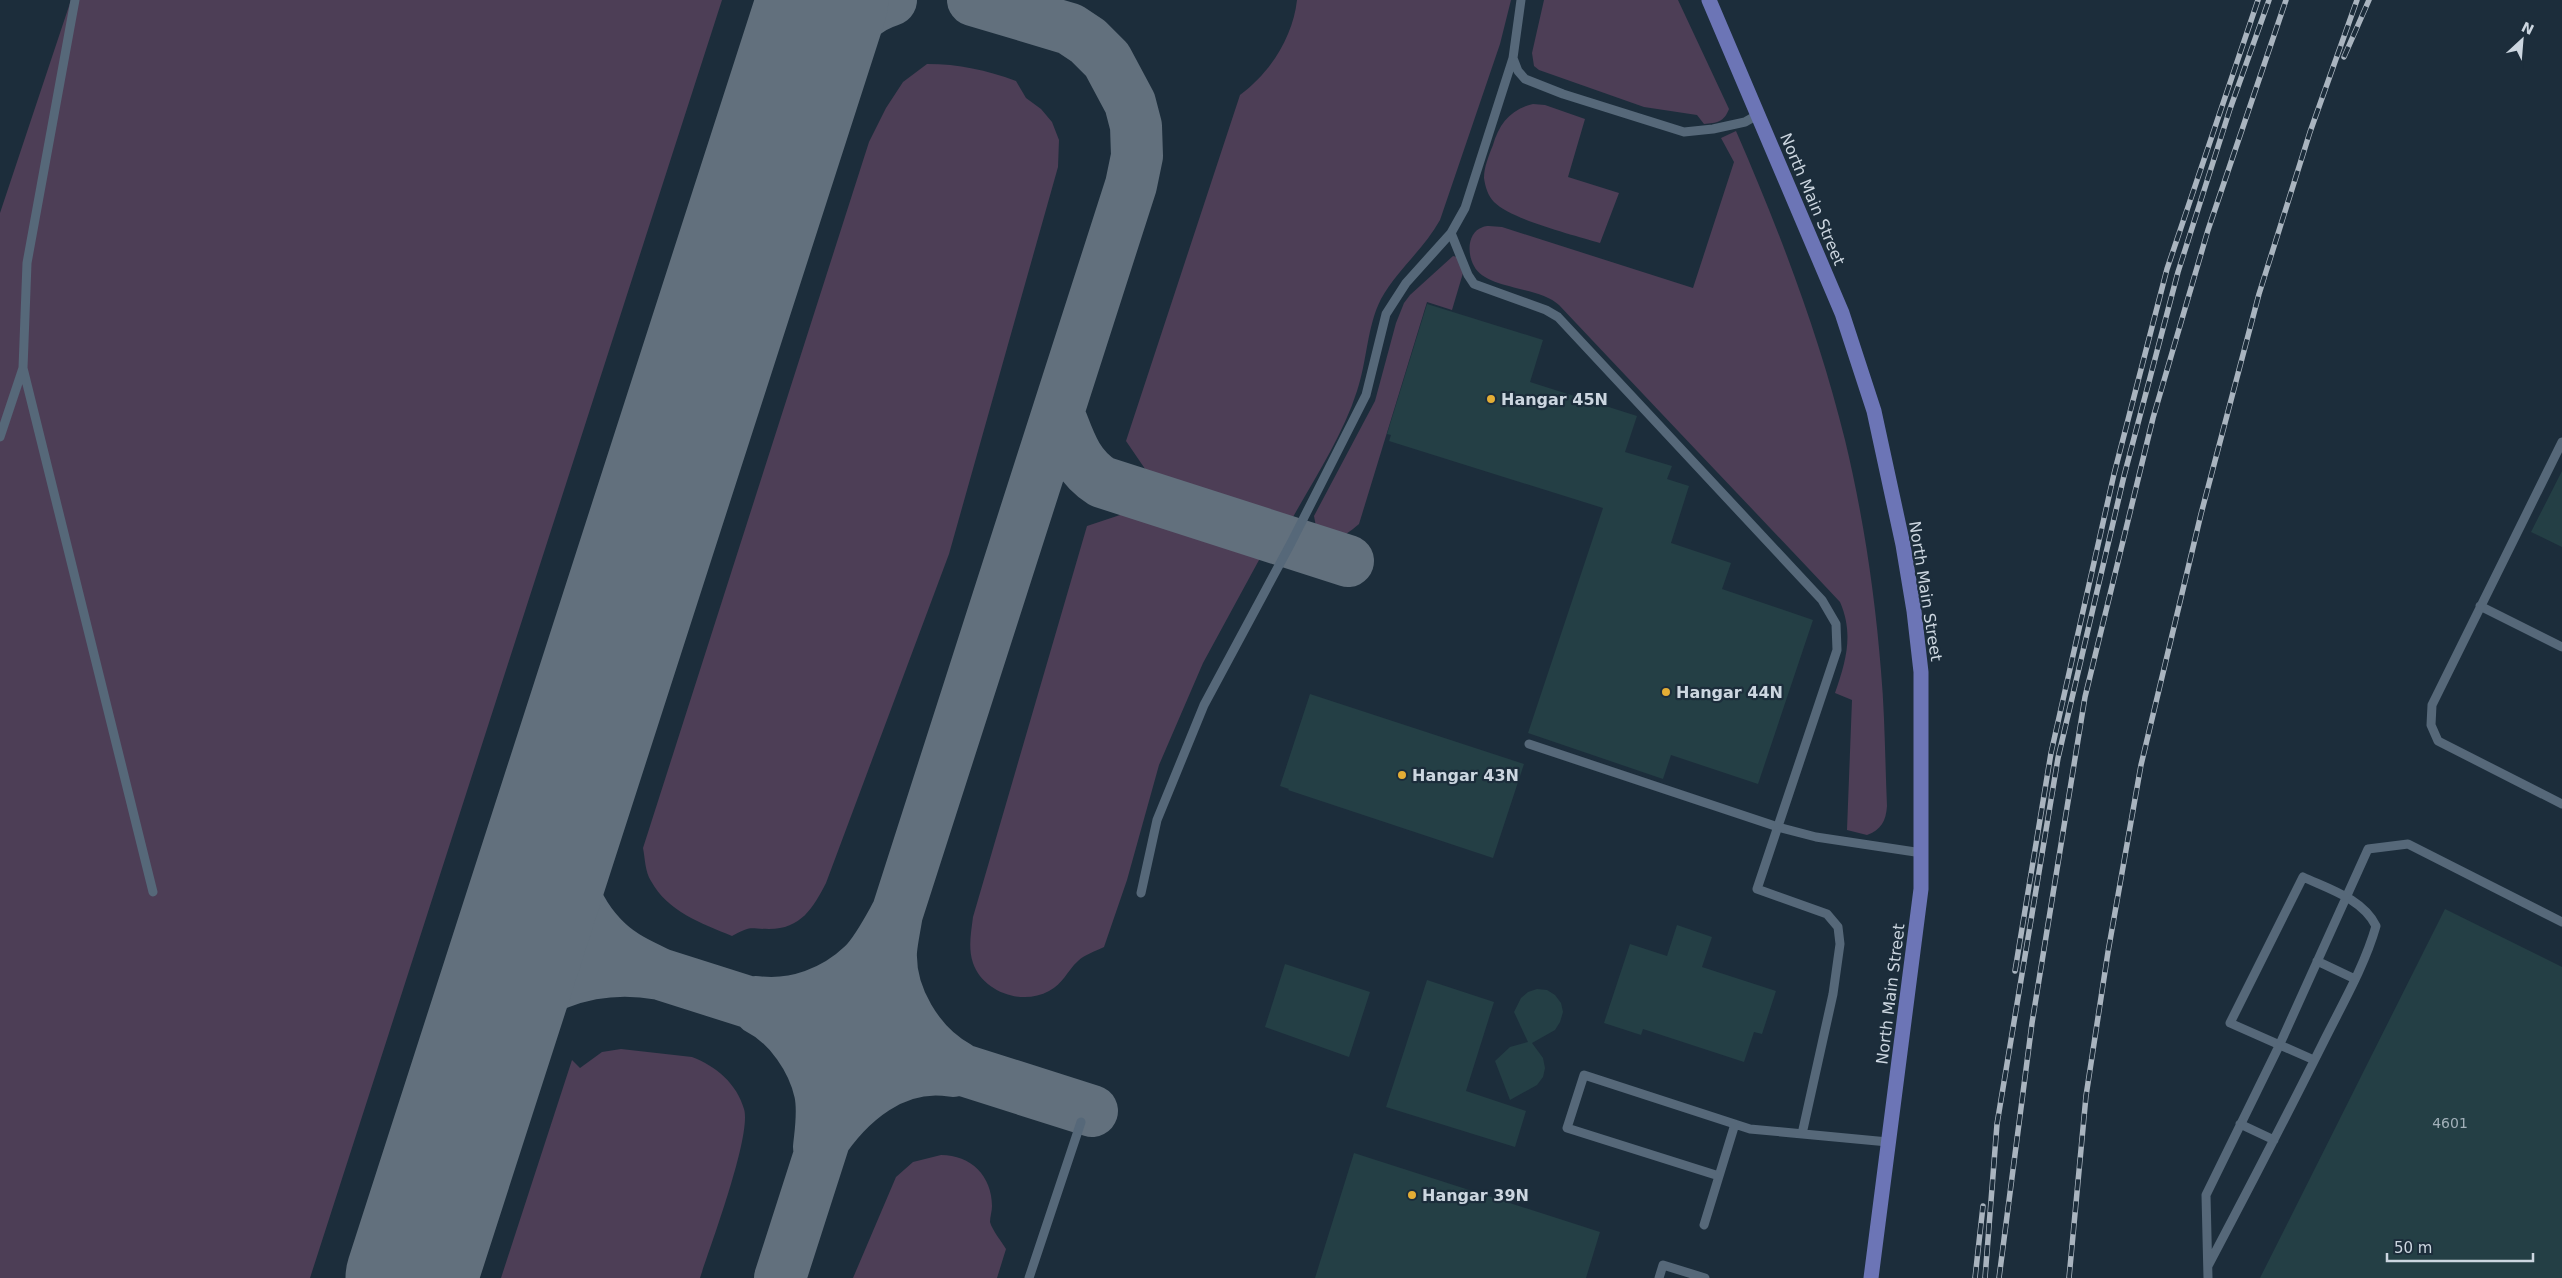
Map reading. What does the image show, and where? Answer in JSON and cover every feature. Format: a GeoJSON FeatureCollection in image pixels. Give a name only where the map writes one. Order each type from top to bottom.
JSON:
{"type":"FeatureCollection","features":[{"type":"Feature","properties":{"kind":"main road","name":"North Main Street"},"geometry":{"type":"LineString","coordinates":[[1709,0],[1842,314],[1874,411],[1903,545],[1914,611],[1920,672],[1921,889],[1871,1278]]}},
{"type":"Feature","properties":{"kind":"lane"},"geometry":{"type":"LineString","coordinates":[[75,0],[27,263],[24,368],[153,892]]}},
{"type":"Feature","properties":{"kind":"lane"},"geometry":{"type":"LineString","coordinates":[[1141,893],[1157,820],[1200,714],[1366,395],[1386,314],[1406,283],[1451,233],[1465,208],[1513,58],[1521,0]]}},
{"type":"Feature","properties":{"kind":"lane"},"geometry":{"type":"LineString","coordinates":[[1513,58],[1518,71],[1525,79],[1562,94],[1684,132],[1737,124],[1758,114]]}},
{"type":"Feature","properties":{"kind":"lane"},"geometry":{"type":"LineString","coordinates":[[1451,233],[1468,275],[1474,284],[1546,310],[1558,317],[1830,610],[1836,624],[1836,650],[1757,889],[1827,914],[1833,920],[1840,936],[1833,994],[1802,1134]]}},
{"type":"Feature","properties":{"kind":"lane"},"geometry":{"type":"LineString","coordinates":[[0,437],[24,368]]}},
{"type":"Feature","properties":{"kind":"lane"},"geometry":{"type":"LineString","coordinates":[[2562,442],[2432,705],[2431,725],[2438,741],[2562,804]]}},
{"type":"Feature","properties":{"kind":"lane"},"geometry":{"type":"LineString","coordinates":[[2480,606],[2562,647]]}},
{"type":"Feature","properties":{"kind":"lane"},"geometry":{"type":"LineString","coordinates":[[1529,744],[1778,827],[1816,837],[1922,854]]}},
{"type":"Feature","properties":{"kind":"lane"},"geometry":{"type":"LineString","coordinates":[[2208,1278],[2206,1195],[2278,1046],[2368,849],[2408,844],[2562,922]]}},
{"type":"Feature","properties":{"kind":"lane"},"geometry":{"type":"LineString","coordinates":[[2208,1266],[2274,1140],[2355,979],[2371,944],[2376,926],[2371,915],[2360,905],[2303,877],[2230,1023],[2278,1046],[2314,1060]]}},
{"type":"Feature","properties":{"kind":"lane"},"geometry":{"type":"LineString","coordinates":[[2317,961],[2355,979]]}},
{"type":"Feature","properties":{"kind":"lane"},"geometry":{"type":"LineString","coordinates":[[1719,1176],[1567,1128],[1584,1075],[1750,1129],[1888,1142]]}},
{"type":"Feature","properties":{"kind":"lane"},"geometry":{"type":"LineString","coordinates":[[1029,1278],[1081,1122]]}},
{"type":"Feature","properties":{"kind":"lane"},"geometry":{"type":"LineString","coordinates":[[1704,1225],[1735,1124]]}},
{"type":"Feature","properties":{"kind":"lane"},"geometry":{"type":"LineString","coordinates":[[2240,1124],[2274,1140]]}},
{"type":"Feature","properties":{"kind":"lane"},"geometry":{"type":"LineString","coordinates":[[1659,1278],[1663,1266],[1705,1278]]}},
{"type":"Feature","properties":{"kind":"shaded area"},"geometry":{"type":"Polygon","coordinates":[[[71,0],[722,0],[310,1278],[0,1278],[0,213],[71,0]]]}},
{"type":"Feature","properties":{"kind":"shaded area"},"geometry":{"type":"Polygon","coordinates":[[[1297,0],[1511,0],[1500,44],[1440,220],[1434,231],[1387,288],[1381,299],[1376,310],[1360,380],[1351,408],[1326,460],[1288,526],[1154,482],[1126,441],[1240,95],[1261,76],[1278,53],[1291,27],[1297,0]]]}},
{"type":"Feature","properties":{"kind":"shaded area"},"geometry":{"type":"Polygon","coordinates":[[[1544,0],[1678,0],[1729,109],[1725,117],[1720,121],[1704,124],[1697,115],[1644,107],[1539,70],[1534,66],[1532,53],[1544,0]]]}},
{"type":"Feature","properties":{"kind":"shaded area"},"geometry":{"type":"Polygon","coordinates":[[[927,64],[972,68],[1016,81],[1026,98],[1041,109],[1052,122],[1059,140],[1058,167],[949,554],[826,883],[811,909],[798,921],[780,928],[747,929],[732,936],[686,915],[666,901],[649,877],[643,848],[869,142],[886,108],[903,82],[927,64]]]}},
{"type":"Feature","properties":{"kind":"shaded area"},"geometry":{"type":"Polygon","coordinates":[[[1533,104],[1545,105],[1585,119],[1568,177],[1619,193],[1600,243],[1514,215],[1494,202],[1488,194],[1484,178],[1485,170],[1488,157],[1502,124],[1518,110],[1533,104]]]}},
{"type":"Feature","properties":{"kind":"shaded area"},"geometry":{"type":"Polygon","coordinates":[[[1736,131],[1783,244],[1823,361],[1845,440],[1868,555],[1883,705],[1887,806],[1882,824],[1867,835],[1847,830],[1852,700],[1835,693],[1847,648],[1847,625],[1840,602],[1559,305],[1539,294],[1490,280],[1480,274],[1470,256],[1471,238],[1478,230],[1487,226],[1502,227],[1693,288],[1734,162],[1721,138],[1736,131]]]}},
{"type":"Feature","properties":{"kind":"shaded area"},"geometry":{"type":"Polygon","coordinates":[[[1453,256],[1457,257],[1463,273],[1452,310],[1427,302],[1359,524],[1339,537],[1329,538],[1323,536],[1317,532],[1314,516],[1375,401],[1396,323],[1404,303],[1410,295],[1453,256]]]}},
{"type":"Feature","properties":{"kind":"shaded area"},"geometry":{"type":"Polygon","coordinates":[[[1138,509],[1265,549],[1203,663],[1159,765],[1127,880],[1104,947],[1081,959],[1058,985],[1049,991],[1027,997],[1005,994],[985,982],[973,963],[970,946],[973,917],[1087,526],[1138,509]]]}},
{"type":"Feature","properties":{"kind":"shaded area"},"geometry":{"type":"Polygon","coordinates":[[[621,1049],[692,1057],[709,1065],[724,1077],[741,1100],[745,1122],[742,1142],[700,1278],[501,1278],[572,1060],[580,1068],[602,1052],[621,1049]]]}},
{"type":"Feature","properties":{"kind":"shaded area"},"geometry":{"type":"Polygon","coordinates":[[[941,1155],[952,1156],[970,1163],[978,1169],[988,1185],[992,1206],[990,1222],[1006,1249],[997,1278],[853,1278],[896,1177],[913,1162],[941,1155]]]}},
{"type":"Feature","properties":{"kind":"building"},"geometry":{"type":"Polygon","coordinates":[[[1427,304],[1543,340],[1530,382],[1637,416],[1625,452],[1672,466],[1667,479],[1689,486],[1671,543],[1731,563],[1722,589],[1813,620],[1758,784],[1671,755],[1663,779],[1528,733],[1603,508],[1389,441],[1391,435],[1387,434],[1427,304]]]}},
{"type":"Feature","properties":{"kind":"building"},"geometry":{"type":"Polygon","coordinates":[[[2562,471],[2562,547],[2531,532],[2562,471]]]}},
{"type":"Feature","properties":{"kind":"building","name":"Hangar 43N"},"geometry":{"type":"Polygon","coordinates":[[[1310,694],[1524,764],[1493,858],[1280,786],[1310,694]]]}},
{"type":"Feature","properties":{"kind":"building"},"geometry":{"type":"Polygon","coordinates":[[[2445,909],[2562,967],[2562,1278],[2260,1278],[2445,909]]]}},
{"type":"Feature","properties":{"kind":"building"},"geometry":{"type":"Polygon","coordinates":[[[1677,925],[1712,937],[1702,967],[1776,991],[1762,1034],[1754,1032],[1744,1062],[1643,1029],[1641,1035],[1604,1023],[1630,944],[1667,956],[1677,925]]]}},
{"type":"Feature","properties":{"kind":"building"},"geometry":{"type":"Polygon","coordinates":[[[1285,964],[1370,992],[1349,1057],[1265,1027],[1285,964]]]}},
{"type":"Feature","properties":{"kind":"building"},"geometry":{"type":"Polygon","coordinates":[[[1427,980],[1494,1002],[1466,1091],[1526,1111],[1515,1147],[1386,1107],[1427,980]]]}},
{"type":"Feature","properties":{"kind":"building"},"geometry":{"type":"Polygon","coordinates":[[[1537,989],[1547,990],[1555,995],[1561,1003],[1563,1012],[1555,1030],[1532,1043],[1543,1058],[1545,1068],[1543,1077],[1537,1085],[1510,1100],[1495,1061],[1510,1047],[1528,1042],[1514,1012],[1521,998],[1528,992],[1537,989]]]}},
{"type":"Feature","properties":{"kind":"building","name":"Hangar 39N"},"geometry":{"type":"Polygon","coordinates":[[[1354,1153],[1600,1232],[1586,1278],[1315,1278],[1354,1153]]]}},
{"type":"Feature","properties":{"kind":"taxiway"},"geometry":{"type":"LineString","coordinates":[[780,134],[812,76],[840,37],[855,21],[872,8],[891,0]]}},
{"type":"Feature","properties":{"kind":"taxiway"},"geometry":{"type":"LineString","coordinates":[[780,1278],[1131,185],[1137,156],[1136,126],[1130,103],[1107,60],[1088,41],[1070,29],[973,0]]}},
{"type":"Feature","properties":{"kind":"taxiway"},"geometry":{"type":"LineString","coordinates":[[1058,412],[1079,460],[1085,468],[1102,482],[1348,561]]}},
{"type":"Feature","properties":{"kind":"taxiway"},"geometry":{"type":"LineString","coordinates":[[571,782],[560,810],[559,828],[564,864],[576,899],[585,915],[608,943],[626,957],[660,974]]}},
{"type":"Feature","properties":{"kind":"taxiway"},"geometry":{"type":"LineString","coordinates":[[756,1002],[771,1003],[800,1000],[814,996],[840,983],[852,975],[873,954],[897,913],[891,951],[895,985],[901,1002],[909,1018],[930,1046],[958,1067]]}},
{"type":"Feature","properties":{"kind":"taxiway"},"geometry":{"type":"LineString","coordinates":[[473,1085],[484,1048],[498,1026],[516,1008],[536,994],[559,983],[609,972],[635,971],[660,974],[1092,1111]]}},
{"type":"Feature","properties":{"kind":"taxiway"},"geometry":{"type":"LineString","coordinates":[[759,1009],[790,1033],[812,1068],[817,1080],[822,1106],[819,1147],[844,1115],[875,1088],[912,1072],[932,1070],[953,1071]]}},
{"type":"Feature","properties":{"kind":"runway"},"geometry":{"type":"LineString","coordinates":[[411,1278],[823,0]]}},
{"type":"Feature","properties":{"kind":"railway"},"geometry":{"type":"LineString","coordinates":[[2015,971],[2051,753],[2114,474],[2167,269],[2258,0]]}},
{"type":"Feature","properties":{"kind":"railway"},"geometry":{"type":"LineString","coordinates":[[1985,1278],[1997,1124],[2058,758],[2124,476],[2178,272],[2230,109],[2269,0]]}},
{"type":"Feature","properties":{"kind":"railway"},"geometry":{"type":"LineString","coordinates":[[1999,1278],[2032,1023],[2085,697],[2153,418],[2208,230],[2286,0]]}},
{"type":"Feature","properties":{"kind":"railway"},"geometry":{"type":"LineString","coordinates":[[2069,1278],[2086,1096],[2108,952],[2141,765],[2201,514],[2259,294],[2310,132],[2357,0]]}},
{"type":"Feature","properties":{"kind":"railway"},"geometry":{"type":"LineString","coordinates":[[2344,57],[2369,0]]}},
{"type":"Feature","properties":{"kind":"railway"},"geometry":{"type":"LineString","coordinates":[[1975,1278],[1983,1206]]}},
{"type":"Feature","properties":{"kind":"place","name":"Hangar 45N"},"geometry":{"type":"Point","coordinates":[1491,399]}},
{"type":"Feature","properties":{"kind":"place","name":"Hangar 44N"},"geometry":{"type":"Point","coordinates":[1666,692]}},
{"type":"Feature","properties":{"kind":"place","name":"Hangar 43N"},"geometry":{"type":"Point","coordinates":[1402,775]}},
{"type":"Feature","properties":{"kind":"place","name":"Hangar 39N"},"geometry":{"type":"Point","coordinates":[1412,1195]}}]}
